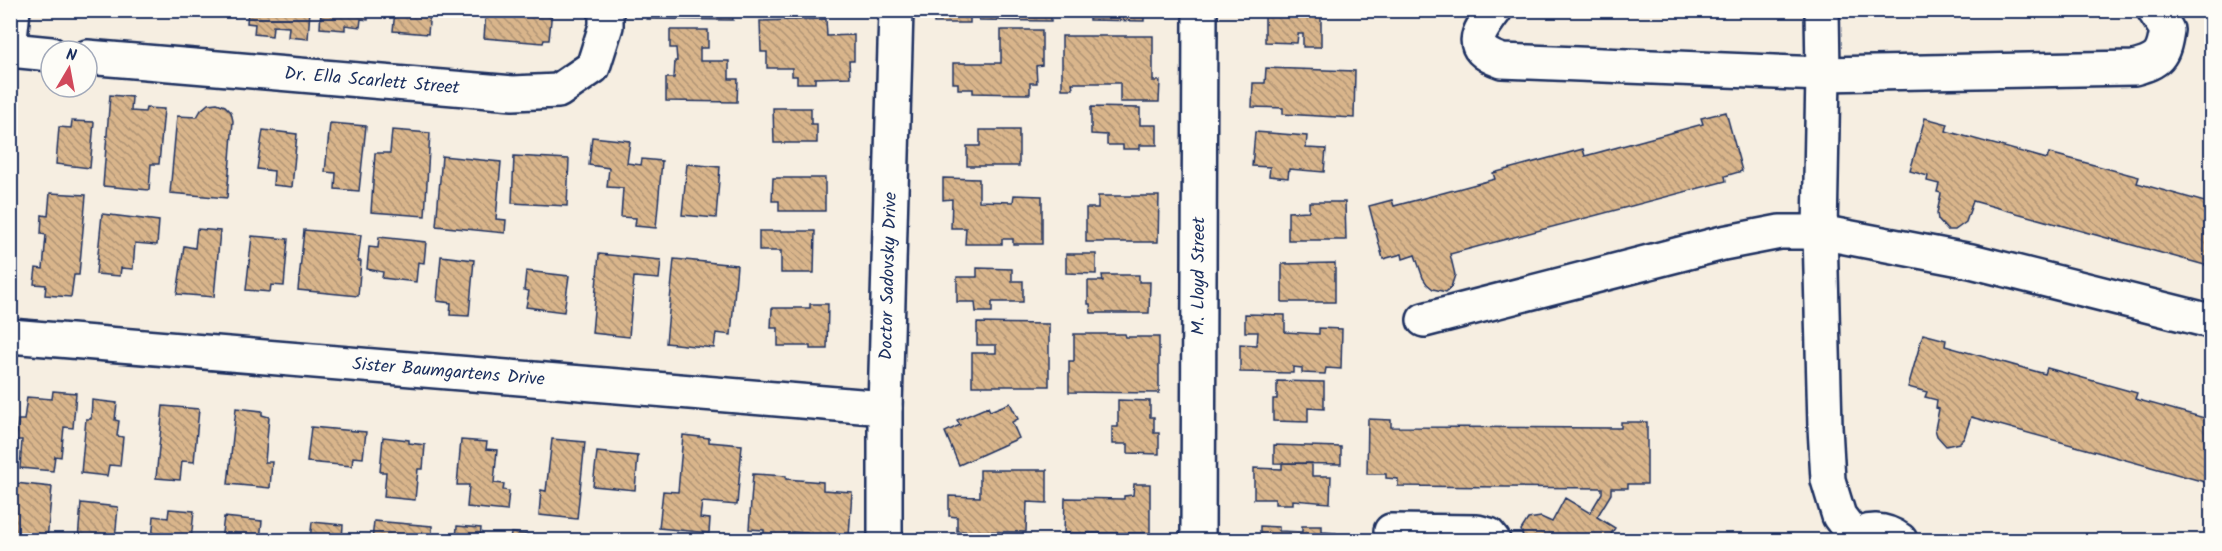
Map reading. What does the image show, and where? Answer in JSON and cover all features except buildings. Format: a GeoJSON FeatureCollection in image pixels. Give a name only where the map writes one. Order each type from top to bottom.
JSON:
{"type":"FeatureCollection","features":[{"type":"Feature","properties":{"kind":"street"},"geometry":{"type":"LineString","coordinates":[[10,39],[13,10]]}},
{"type":"Feature","properties":{"kind":"street","name":"Dr. Ella Scarlett Street"},"geometry":{"type":"LineString","coordinates":[[99,58],[513,93],[558,92],[593,67],[606,26],[606,10]]}},
{"type":"Feature","properties":{"kind":"street","name":"Doctor Sadovsky Drive"},"geometry":{"type":"LineString","coordinates":[[885,540],[885,408],[896,10]]}},
{"type":"Feature","properties":{"kind":"street","name":"M. Lloyd Street"},"geometry":{"type":"LineString","coordinates":[[1198,540],[1200,10]]}},
{"type":"Feature","properties":{"kind":"street"},"geometry":{"type":"LineString","coordinates":[[1496,10],[1480,30],[1478,45],[1485,56],[1502,61],[1823,74],[2134,68],[2154,62],[2165,46],[2167,30],[2154,10]]}},
{"type":"Feature","properties":{"kind":"street"},"geometry":{"type":"LineString","coordinates":[[1822,10],[1820,232],[1828,480],[1839,516],[1854,539],[1864,533],[1884,531],[1900,540]]}},
{"type":"Feature","properties":{"kind":"street"},"geometry":{"type":"LineString","coordinates":[[10,50],[39,53]]}},
{"type":"Feature","properties":{"kind":"street"},"geometry":{"type":"LineString","coordinates":[[1424,320],[1723,243],[1780,232],[1820,232],[1971,261],[2210,321]]}},
{"type":"Feature","properties":{"kind":"street","name":"Sister Baumgartens Drive"},"geometry":{"type":"LineString","coordinates":[[10,336],[885,408]]}},
{"type":"Feature","properties":{"kind":"street"},"geometry":{"type":"LineString","coordinates":[[1391,531],[1477,532],[1493,540]]}}]}
